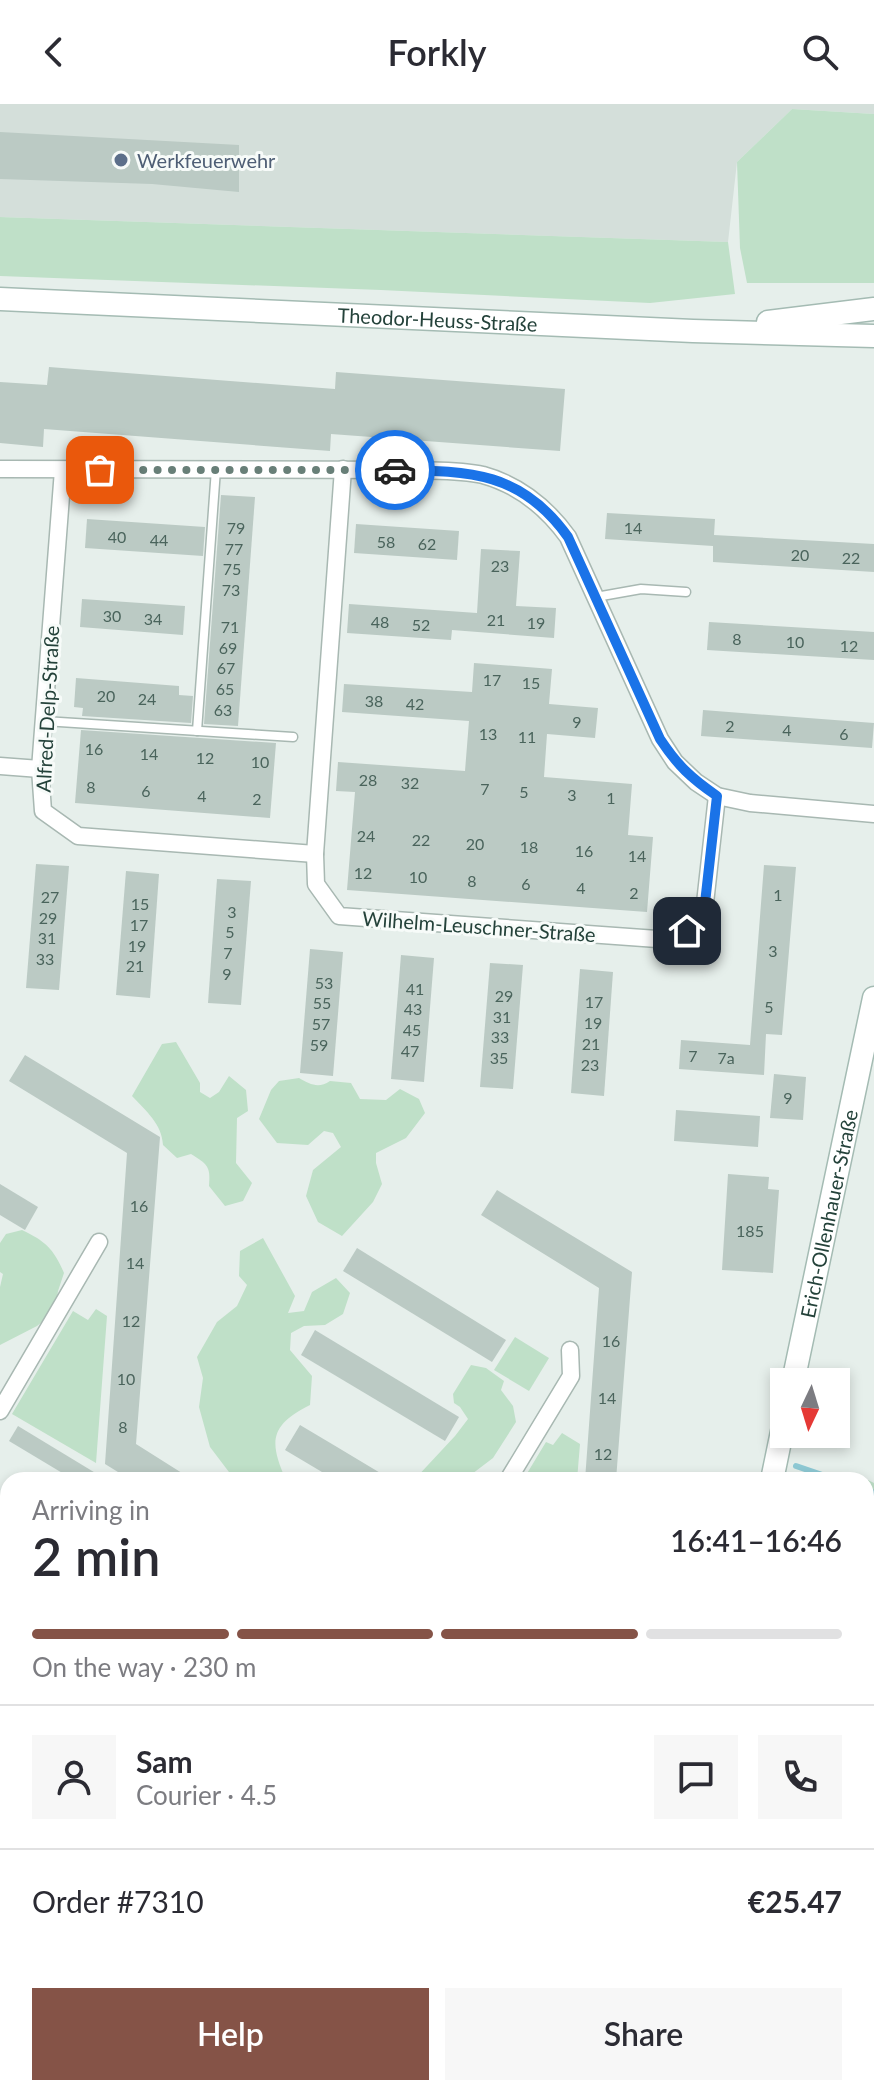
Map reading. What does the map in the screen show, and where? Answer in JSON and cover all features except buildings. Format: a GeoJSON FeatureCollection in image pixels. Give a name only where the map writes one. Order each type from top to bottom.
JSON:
{"type":"FeatureCollection","features":[{"type":"Feature","properties":{"kind":"street","name":"Theodor-Heuss-Straße"},"geometry":{"type":"LineString","coordinates":[[0,299],[871,338]]}},
{"type":"Feature","properties":{"kind":"street"},"geometry":{"type":"LineString","coordinates":[[693,331],[874,309]]}},
{"type":"Feature","properties":{"kind":"street"},"geometry":{"type":"LineString","coordinates":[[0,469],[343,469],[469,473],[506,483],[542,506],[568,537],[660,739],[675,762],[696,782],[717,796],[750,803],[874,814]]}},
{"type":"Feature","properties":{"kind":"street","name":"Wilhelm-Leuschner-Straße"},"geometry":{"type":"LineString","coordinates":[[343,469],[315,854],[316,884],[339,916],[671,940],[703,921],[717,796]]}},
{"type":"Feature","properties":{"kind":"street","name":"Alfred-Delp-Straße"},"geometry":{"type":"LineString","coordinates":[[63,470],[40,769],[43,811],[78,836],[315,854]]}},
{"type":"Feature","properties":{"kind":"street"},"geometry":{"type":"LineString","coordinates":[[0,766],[40,769]]}},
{"type":"Feature","properties":{"kind":"street","name":"Erich-Ollenhauer-Straße"},"geometry":{"type":"LineString","coordinates":[[796,1368],[874,998]]}},
{"type":"Feature","properties":{"kind":"street"},"geometry":{"type":"LineString","coordinates":[[0,1411],[99,1242]]}},
{"type":"Feature","properties":{"kind":"street"},"geometry":{"type":"LineString","coordinates":[[513,1472],[571,1376],[570,1350]]}},
{"type":"Feature","properties":{"kind":"street"},"geometry":{"type":"LineString","coordinates":[[774,1472],[779,1448]]}},
{"type":"Feature","properties":{"kind":"lane"},"geometry":{"type":"LineString","coordinates":[[197,731],[216,469]]}},
{"type":"Feature","properties":{"kind":"lane"},"geometry":{"type":"LineString","coordinates":[[596,597],[641,589],[686,592]]}},
{"type":"Feature","properties":{"kind":"lane"},"geometry":{"type":"LineString","coordinates":[[44,721],[293,737]]}},
{"type":"Feature","properties":{"kind":"shaded area"},"geometry":{"type":"Polygon","coordinates":[[[0,104],[874,104],[874,114],[792,109],[737,162],[728,242],[0,217],[0,104]]]}},
{"type":"Feature","properties":{"kind":"green space"},"geometry":{"type":"Polygon","coordinates":[[[792,109],[874,114],[874,283],[747,283],[740,248],[737,162],[792,109]]]}},
{"type":"Feature","properties":{"kind":"green space"},"geometry":{"type":"Polygon","coordinates":[[[0,217],[728,242],[735,294],[650,303],[0,276],[0,217]]]}},
{"type":"Feature","properties":{"kind":"green space"},"geometry":{"type":"Polygon","coordinates":[[[176,1042],[200,1083],[200,1092],[210,1098],[219,1092],[229,1076],[246,1090],[248,1111],[237,1118],[236,1163],[252,1183],[243,1201],[225,1206],[209,1186],[209,1174],[204,1163],[191,1154],[177,1158],[163,1145],[156,1124],[132,1096],[162,1044],[176,1042]]]}},
{"type":"Feature","properties":{"kind":"green space"},"geometry":{"type":"Polygon","coordinates":[[[299,1078],[318,1085],[330,1081],[351,1083],[360,1099],[386,1100],[400,1089],[419,1099],[425,1113],[406,1138],[376,1153],[382,1184],[373,1202],[342,1236],[318,1222],[306,1196],[313,1170],[341,1147],[333,1133],[324,1131],[308,1145],[277,1143],[259,1119],[271,1090],[279,1081],[299,1078]]]}},
{"type":"Feature","properties":{"kind":"green space"},"geometry":{"type":"Polygon","coordinates":[[[22,1230],[48,1247],[64,1273],[55,1311],[37,1326],[0,1345],[0,1287],[3,1274],[0,1272],[0,1243],[6,1234],[22,1230]]]}},
{"type":"Feature","properties":{"kind":"green space"},"geometry":{"type":"Polygon","coordinates":[[[263,1238],[295,1296],[288,1313],[304,1311],[312,1292],[336,1278],[350,1293],[343,1314],[325,1325],[304,1326],[291,1333],[290,1350],[312,1376],[310,1405],[287,1420],[277,1435],[275,1444],[283,1472],[229,1472],[210,1447],[199,1407],[203,1378],[197,1357],[217,1322],[237,1306],[247,1285],[239,1276],[240,1251],[263,1238]]]}},
{"type":"Feature","properties":{"kind":"green space"},"geometry":{"type":"Polygon","coordinates":[[[96,1309],[107,1316],[96,1463],[12,1414],[73,1311],[88,1320],[96,1309]]]}},
{"type":"Feature","properties":{"kind":"green space"},"geometry":{"type":"Polygon","coordinates":[[[515,1337],[549,1358],[529,1391],[494,1370],[515,1337]]]}},
{"type":"Feature","properties":{"kind":"green space"},"geometry":{"type":"Polygon","coordinates":[[[471,1365],[486,1368],[504,1381],[501,1390],[513,1406],[516,1422],[493,1458],[475,1472],[421,1472],[468,1419],[454,1403],[453,1394],[471,1365]]]}},
{"type":"Feature","properties":{"kind":"green space"},"geometry":{"type":"Polygon","coordinates":[[[562,1433],[580,1444],[578,1472],[528,1472],[546,1442],[553,1445],[562,1433]]]}},
{"type":"Feature","properties":{"kind":"waterway"},"geometry":{"type":"LineString","coordinates":[[796,1466],[814,1472]]}},
{"type":"Feature","properties":{"kind":"way so far"},"geometry":{"type":"LineString","coordinates":[[100,470],[395,470]]}},
{"type":"Feature","properties":{"kind":"place","name":"Werkfeuerwehr"},"geometry":{"type":"Point","coordinates":[121,160]}},
{"type":"Feature","properties":{"kind":"route"},"geometry":{"type":"LineString","coordinates":[[395,470],[469,473],[506,483],[542,506],[568,537],[660,739],[675,762],[717,796],[703,921],[687,931]]}}]}
